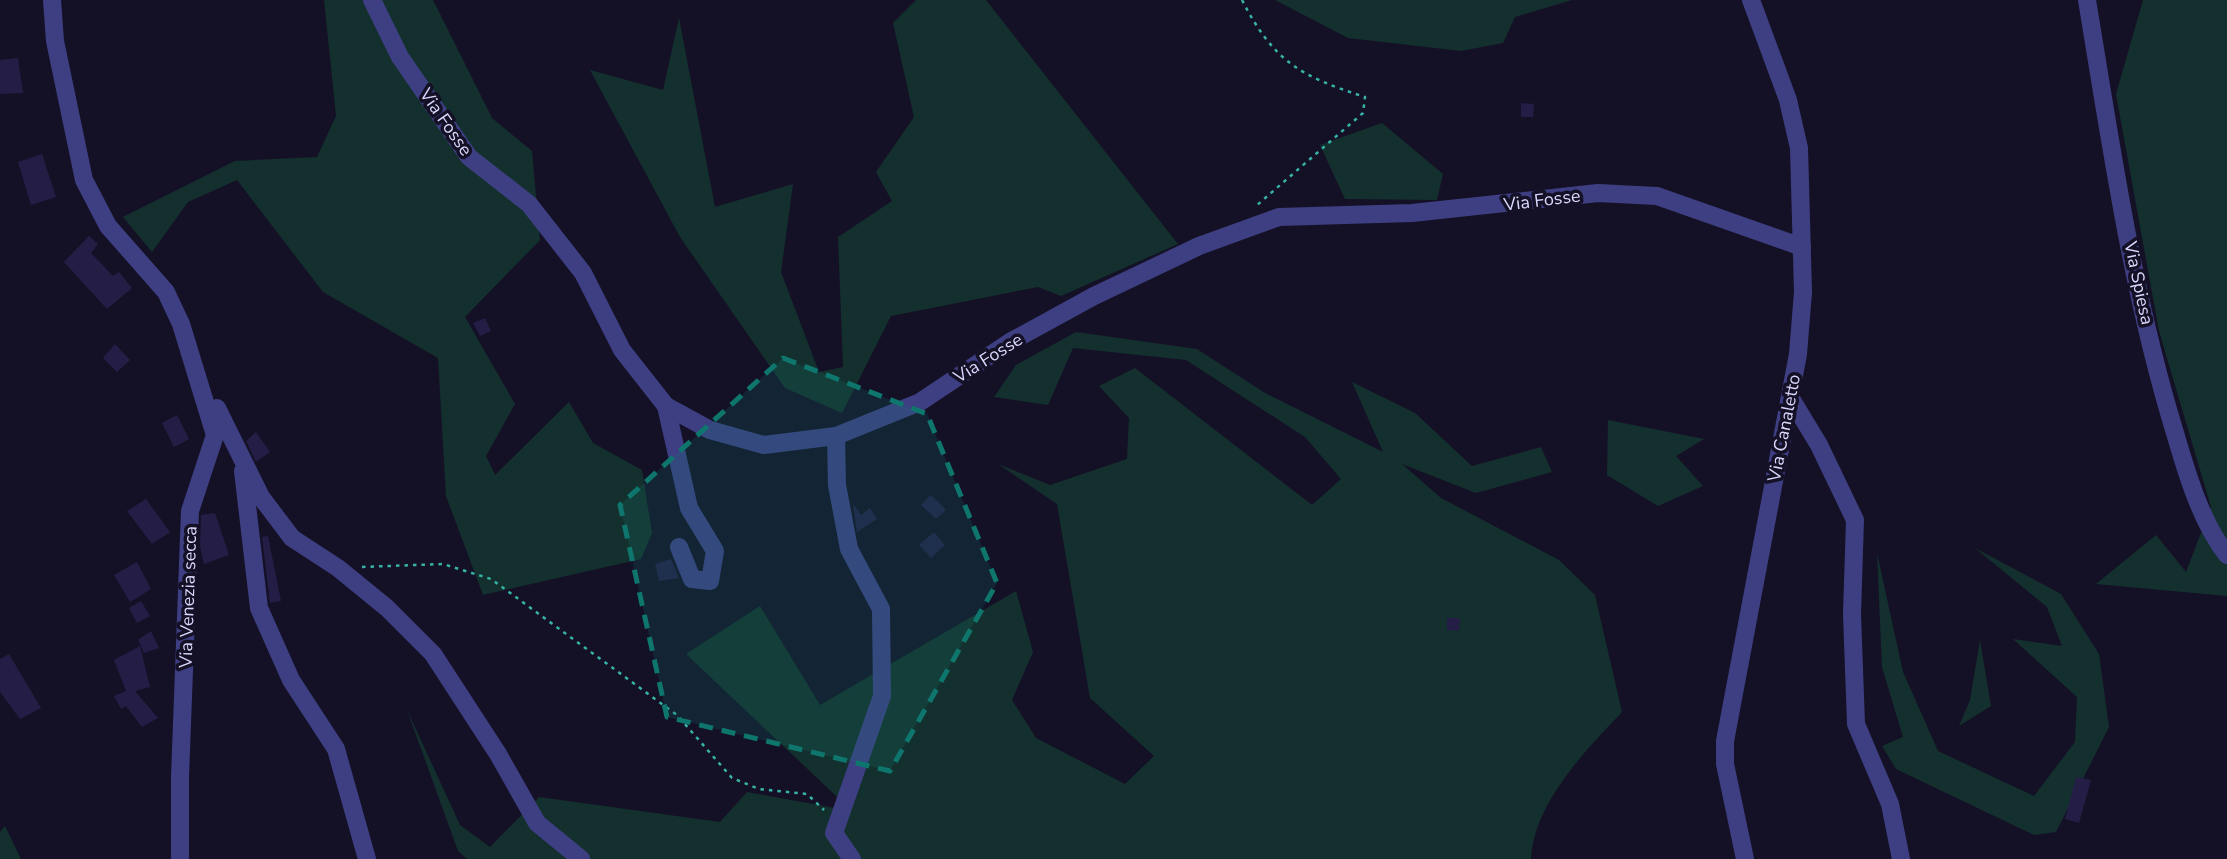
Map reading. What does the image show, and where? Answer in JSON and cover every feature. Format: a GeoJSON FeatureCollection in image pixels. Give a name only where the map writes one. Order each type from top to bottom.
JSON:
{"type":"FeatureCollection","features":[{"type":"Feature","properties":{"kind":"street","name":"Via Venezia secca"},"geometry":{"type":"LineString","coordinates":[[52,0],[55,41],[84,180],[108,226],[166,292],[181,324],[215,435],[190,511],[180,777],[180,859]]}},
{"type":"Feature","properties":{"kind":"street","name":"Via Fosse"},"geometry":{"type":"LineString","coordinates":[[372,0],[400,57],[469,157],[529,204],[583,273],[622,350],[666,406],[710,430],[764,445],[835,436],[920,402],[1010,342],[1094,296],[1199,246],[1279,217],[1412,213],[1610,194],[1657,197],[1802,247]]}},
{"type":"Feature","properties":{"kind":"street","name":"Via Canaletto"},"geometry":{"type":"LineString","coordinates":[[1745,859],[1725,764],[1725,741],[1802,322],[1802,170],[1795,124],[1751,0]]}},
{"type":"Feature","properties":{"kind":"street","name":"Via Spiesa"},"geometry":{"type":"LineString","coordinates":[[2087,0],[2118,181],[2158,377],[2187,474],[2217,543],[2227,555]]}},
{"type":"Feature","properties":{"kind":"street"},"geometry":{"type":"LineString","coordinates":[[181,324],[242,460],[261,496],[292,538],[338,568],[387,608],[433,654],[498,754],[537,822],[581,859]]}},
{"type":"Feature","properties":{"kind":"street"},"geometry":{"type":"LineString","coordinates":[[1790,397],[1819,445],[1855,520],[1852,614],[1856,724],[1890,804],[1901,859]]}},
{"type":"Feature","properties":{"kind":"street"},"geometry":{"type":"LineString","coordinates":[[666,406],[689,508],[715,551],[710,580],[692,579],[679,547]]}},
{"type":"Feature","properties":{"kind":"street"},"geometry":{"type":"LineString","coordinates":[[835,436],[837,485],[849,549],[881,609],[882,696],[834,833],[852,859]]}},
{"type":"Feature","properties":{"kind":"street"},"geometry":{"type":"LineString","coordinates":[[242,460],[259,608],[291,680],[336,749],[367,859]]}},
{"type":"Feature","properties":{"kind":"path"},"geometry":{"type":"LineString","coordinates":[[1242,0],[1280,58],[1325,84],[1365,97],[1363,113],[1249,212]]}},
{"type":"Feature","properties":{"kind":"path"},"geometry":{"type":"LineString","coordinates":[[338,568],[443,564],[491,579],[677,715],[732,778],[760,789],[807,794],[838,823]]}},
{"type":"Feature","properties":{"kind":"highlighted area"},"geometry":{"type":"Polygon","coordinates":[[[783,358],[927,414],[997,583],[890,771],[667,717],[620,505],[783,358]]]}},
{"type":"Feature","properties":{"kind":"green space"},"geometry":{"type":"Polygon","coordinates":[[[324,0],[433,0],[492,118],[532,151],[540,240],[465,317],[515,404],[486,456],[495,475],[569,402],[593,443],[642,470],[652,533],[641,559],[483,595],[446,496],[438,358],[323,292],[237,180],[188,202],[152,252],[123,217],[235,161],[317,157],[336,116],[324,0]]]}},
{"type":"Feature","properties":{"kind":"green space"},"geometry":{"type":"Polygon","coordinates":[[[916,0],[986,0],[1178,244],[1061,296],[1038,287],[891,316],[842,413],[785,388],[680,237],[590,70],[663,90],[679,18],[715,207],[793,184],[781,272],[819,372],[843,367],[838,237],[892,201],[876,172],[914,117],[893,23],[916,0]]]}},
{"type":"Feature","properties":{"kind":"green space"},"geometry":{"type":"Polygon","coordinates":[[[1275,0],[1572,0],[1515,17],[1503,43],[1461,51],[1348,38],[1275,0]]]}},
{"type":"Feature","properties":{"kind":"green space"},"geometry":{"type":"Polygon","coordinates":[[[2143,0],[2227,0],[2227,596],[2096,584],[2156,535],[2186,572],[2211,507],[2159,331],[2116,94],[2143,0]]]}},
{"type":"Feature","properties":{"kind":"green space"},"geometry":{"type":"Polygon","coordinates":[[[1382,123],[1443,174],[1437,200],[1345,199],[1320,145],[1382,123]]]}},
{"type":"Feature","properties":{"kind":"green space"},"geometry":{"type":"Polygon","coordinates":[[[1076,332],[1197,349],[1265,393],[1383,452],[1352,382],[1415,413],[1472,466],[1541,447],[1552,472],[1476,493],[1402,464],[1441,498],[1559,560],[1595,595],[1622,712],[1578,761],[1551,798],[1534,838],[1531,859],[467,859],[458,851],[407,710],[460,825],[490,847],[539,797],[720,822],[747,792],[852,811],[686,654],[760,606],[820,705],[1016,591],[1033,652],[1012,700],[1036,738],[1125,784],[1154,756],[1090,698],[1057,504],[998,464],[1050,485],[1127,459],[1129,418],[1099,386],[1135,368],[1312,505],[1341,479],[1305,437],[1186,360],[1073,348],[1048,405],[994,397],[1016,365],[1076,332]]]}},
{"type":"Feature","properties":{"kind":"green space"},"geometry":{"type":"Polygon","coordinates":[[[1608,420],[1704,439],[1676,456],[1703,486],[1658,506],[1607,475],[1608,420]]]}},
{"type":"Feature","properties":{"kind":"green space"},"geometry":{"type":"Polygon","coordinates":[[[1975,548],[2061,594],[2099,654],[2109,727],[2056,832],[2034,835],[1896,769],[1882,746],[1903,737],[1882,667],[1877,553],[1903,672],[1938,751],[2034,796],[2075,742],[2077,697],[2013,639],[2062,646],[2047,607],[1975,548]]]}},
{"type":"Feature","properties":{"kind":"green space"},"geometry":{"type":"Polygon","coordinates":[[[1980,640],[1991,706],[1959,726],[1970,700],[1980,640]]]}},
{"type":"Feature","properties":{"kind":"green space"},"geometry":{"type":"Polygon","coordinates":[[[5,826],[21,859],[0,859],[0,832],[5,826]]]}},
{"type":"Feature","properties":{"kind":"building"},"geometry":{"type":"Polygon","coordinates":[[[18,58],[23,93],[0,94],[0,60],[18,58]]]}},
{"type":"Feature","properties":{"kind":"building"},"geometry":{"type":"Polygon","coordinates":[[[1521,103],[1534,104],[1533,117],[1521,117],[1521,103]]]}},
{"type":"Feature","properties":{"kind":"building"},"geometry":{"type":"Polygon","coordinates":[[[42,154],[56,197],[31,205],[18,162],[42,154]]]}},
{"type":"Feature","properties":{"kind":"building"},"geometry":{"type":"Polygon","coordinates":[[[89,236],[98,244],[91,253],[113,276],[119,272],[132,288],[107,309],[64,262],[89,236]]]}},
{"type":"Feature","properties":{"kind":"building"},"geometry":{"type":"Polygon","coordinates":[[[485,318],[491,331],[480,336],[473,323],[485,318]]]}},
{"type":"Feature","properties":{"kind":"building"},"geometry":{"type":"Polygon","coordinates":[[[115,344],[130,360],[117,372],[103,358],[115,344]]]}},
{"type":"Feature","properties":{"kind":"building"},"geometry":{"type":"Polygon","coordinates":[[[177,415],[189,439],[174,447],[162,423],[177,415]]]}},
{"type":"Feature","properties":{"kind":"building"},"geometry":{"type":"Polygon","coordinates":[[[256,432],[270,452],[256,462],[246,441],[256,432]]]}},
{"type":"Feature","properties":{"kind":"building"},"geometry":{"type":"Polygon","coordinates":[[[931,495],[946,510],[936,519],[921,505],[931,495]]]}},
{"type":"Feature","properties":{"kind":"building"},"geometry":{"type":"Polygon","coordinates":[[[146,499],[170,532],[152,544],[127,511],[146,499]]]}},
{"type":"Feature","properties":{"kind":"building"},"geometry":{"type":"Polygon","coordinates":[[[853,504],[861,515],[870,508],[877,519],[857,532],[853,504]]]}},
{"type":"Feature","properties":{"kind":"building"},"geometry":{"type":"Polygon","coordinates":[[[215,513],[229,555],[204,564],[200,547],[201,515],[215,513]]]}},
{"type":"Feature","properties":{"kind":"building"},"geometry":{"type":"Polygon","coordinates":[[[934,532],[945,545],[931,558],[919,545],[934,532]]]}},
{"type":"Feature","properties":{"kind":"building"},"geometry":{"type":"Polygon","coordinates":[[[268,536],[281,601],[270,603],[262,537],[268,536]]]}},
{"type":"Feature","properties":{"kind":"building"},"geometry":{"type":"Polygon","coordinates":[[[671,559],[679,578],[659,581],[655,564],[671,559]]]}},
{"type":"Feature","properties":{"kind":"building"},"geometry":{"type":"Polygon","coordinates":[[[137,562],[151,589],[130,602],[114,575],[137,562]]]}},
{"type":"Feature","properties":{"kind":"building"},"geometry":{"type":"Polygon","coordinates":[[[141,601],[150,616],[137,623],[129,608],[141,601]]]}},
{"type":"Feature","properties":{"kind":"building"},"geometry":{"type":"Polygon","coordinates":[[[1447,618],[1460,618],[1459,631],[1447,630],[1447,618]]]}},
{"type":"Feature","properties":{"kind":"building"},"geometry":{"type":"Polygon","coordinates":[[[151,631],[159,648],[144,653],[138,640],[151,631]]]}},
{"type":"Feature","properties":{"kind":"building"},"geometry":{"type":"Polygon","coordinates":[[[140,646],[150,687],[135,691],[158,718],[142,727],[126,706],[121,709],[114,696],[126,691],[114,660],[140,646]]]}},
{"type":"Feature","properties":{"kind":"building"},"geometry":{"type":"Polygon","coordinates":[[[9,654],[41,708],[20,719],[0,692],[0,659],[9,654]]]}},
{"type":"Feature","properties":{"kind":"building"},"geometry":{"type":"Polygon","coordinates":[[[2076,777],[2091,780],[2079,823],[2065,819],[2076,777]]]}}]}
